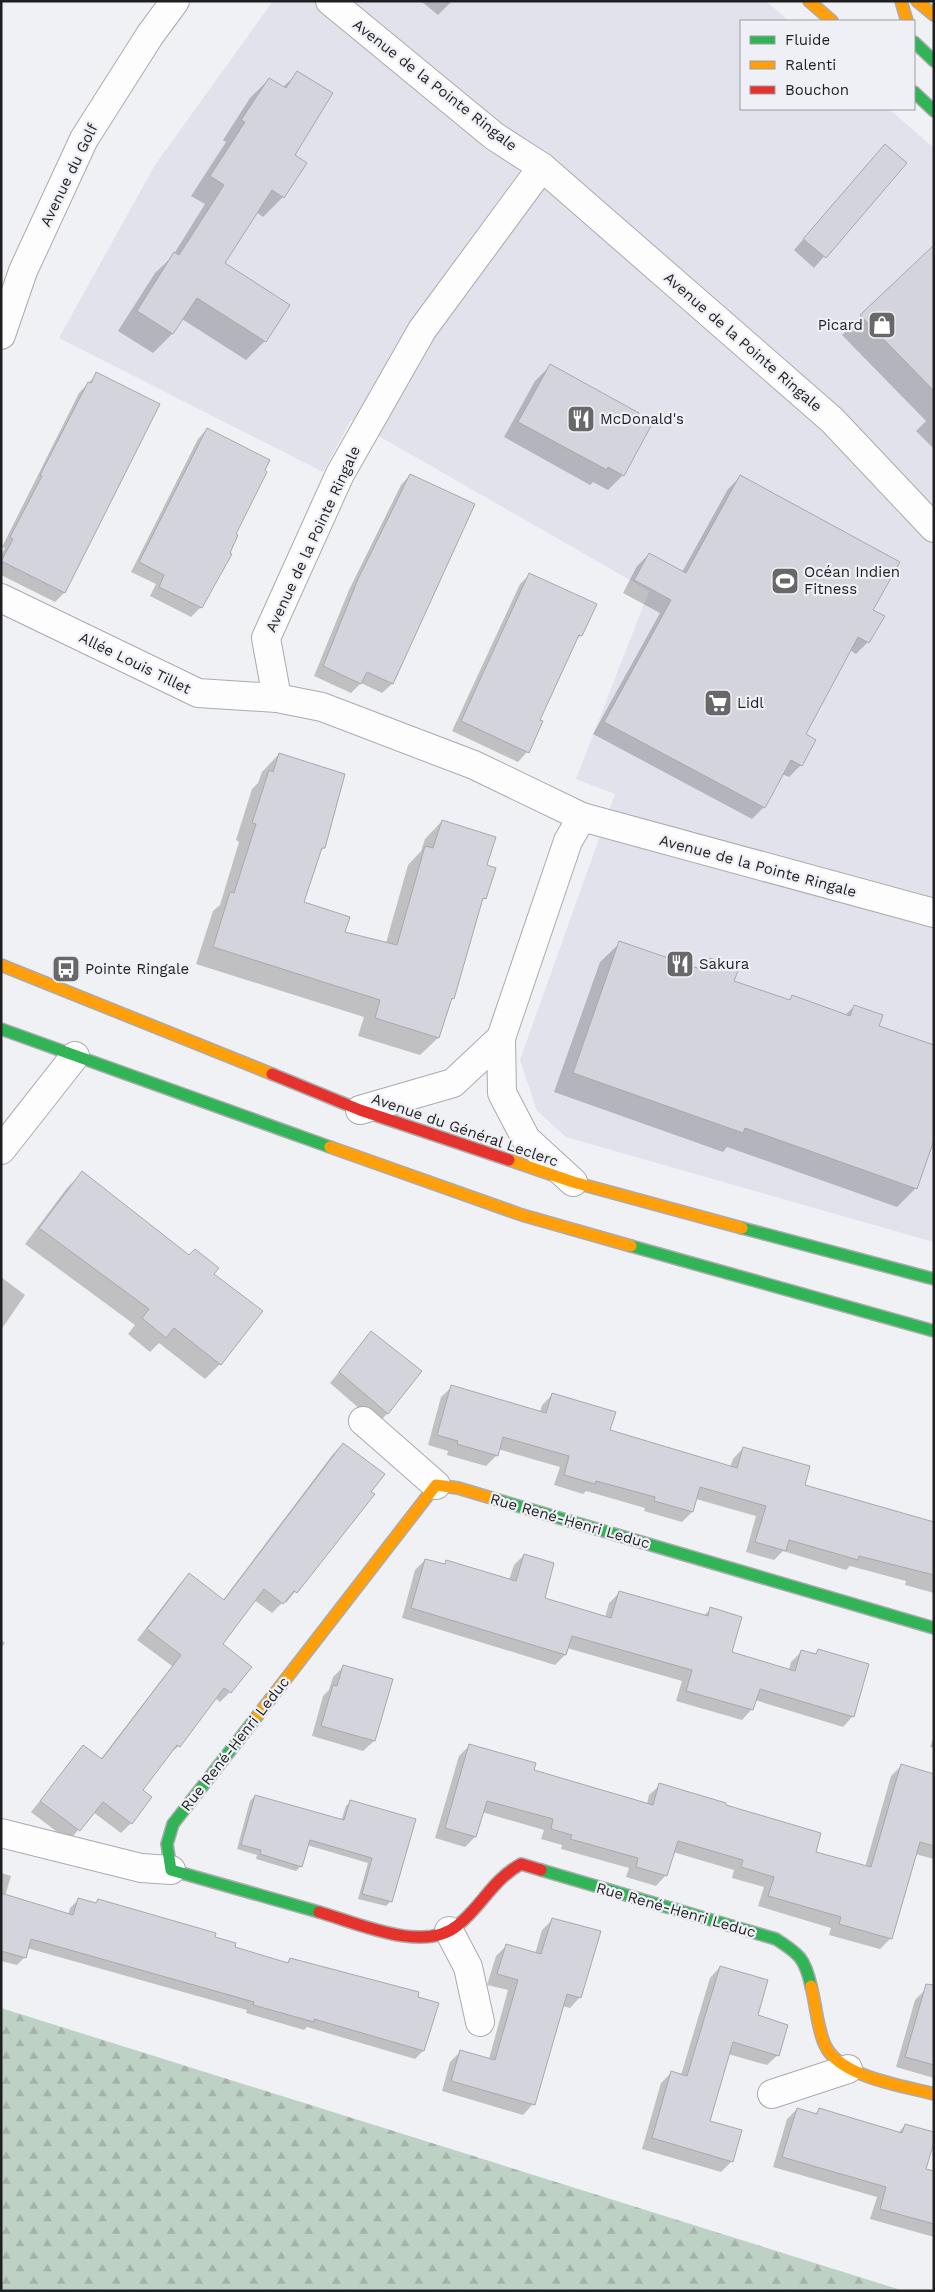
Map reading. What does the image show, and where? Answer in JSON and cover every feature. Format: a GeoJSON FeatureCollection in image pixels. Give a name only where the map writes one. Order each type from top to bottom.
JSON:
{"type":"FeatureCollection","features":[{"type":"Feature","properties":{"kind":"main road"},"geometry":{"type":"LineString","coordinates":[[809,1],[831,20]]}},
{"type":"Feature","properties":{"kind":"main road"},"geometry":{"type":"LineString","coordinates":[[901,1],[907,20]]}},
{"type":"Feature","properties":{"kind":"main road"},"geometry":{"type":"LineString","coordinates":[[916,1],[934,15]]}},
{"type":"Feature","properties":{"kind":"main road"},"geometry":{"type":"LineString","coordinates":[[915,43],[934,61]]}},
{"type":"Feature","properties":{"kind":"main road"},"geometry":{"type":"LineString","coordinates":[[915,93],[934,111]]}},
{"type":"Feature","properties":{"kind":"main road","name":"Avenue du Général Leclerc"},"geometry":{"type":"LineString","coordinates":[[1,965],[360,1110],[573,1182],[934,1279]]}},
{"type":"Feature","properties":{"kind":"main road"},"geometry":{"type":"LineString","coordinates":[[1,1029],[522,1215],[934,1332]]}},
{"type":"Feature","properties":{"kind":"main road","name":"Rue René-Henri Leduc"},"geometry":{"type":"LineString","coordinates":[[934,1628],[458,1488],[436,1485],[173,1824],[167,1844],[172,1870],[413,1940],[437,1937],[458,1926],[504,1874],[521,1864],[776,1939],[796,1952],[807,1966],[825,2046],[831,2056],[848,2069],[934,2094]]}},
{"type":"Feature","properties":{"kind":"street","name":"Avenue du Golf"},"geometry":{"type":"LineString","coordinates":[[1,334],[23,271],[84,138],[150,35],[175,1]]}},
{"type":"Feature","properties":{"kind":"street","name":"Avenue de la Pointe Ringale"},"geometry":{"type":"LineString","coordinates":[[330,1],[494,136],[542,167],[832,420],[934,528]]}},
{"type":"Feature","properties":{"kind":"street","name":"Avenue de la Pointe Ringale"},"geometry":{"type":"LineString","coordinates":[[542,167],[422,330],[340,474],[266,638],[277,698],[322,706],[456,758],[582,817],[934,913]]}},
{"type":"Feature","properties":{"kind":"street","name":"Allée Louis Tillet"},"geometry":{"type":"LineString","coordinates":[[1,598],[198,693],[277,698]]}},
{"type":"Feature","properties":{"kind":"street"},"geometry":{"type":"LineString","coordinates":[[573,1182],[526,1140],[502,1093],[501,1038],[568,841],[582,817]]}},
{"type":"Feature","properties":{"kind":"street"},"geometry":{"type":"LineString","coordinates":[[360,1110],[453,1083],[501,1038]]}},
{"type":"Feature","properties":{"kind":"street"},"geometry":{"type":"LineString","coordinates":[[1,1150],[75,1056]]}},
{"type":"Feature","properties":{"kind":"street"},"geometry":{"type":"LineString","coordinates":[[363,1420],[436,1485]]}},
{"type":"Feature","properties":{"kind":"street","name":"Rue René-Henri Leduc"},"geometry":{"type":"LineString","coordinates":[[1,1833],[141,1868],[172,1870]]}},
{"type":"Feature","properties":{"kind":"street"},"geometry":{"type":"LineString","coordinates":[[449,1931],[468,1967],[480,2022]]}},
{"type":"Feature","properties":{"kind":"street"},"geometry":{"type":"LineString","coordinates":[[772,2094],[848,2069]]}},
{"type":"Feature","properties":{"kind":"shaded area"},"geometry":{"type":"Polygon","coordinates":[[[273,1],[766,1],[788,20],[740,20],[740,110],[890,110],[934,148],[934,1242],[566,1137],[537,1111],[520,1060],[615,794],[576,779],[649,591],[351,420],[323,472],[59,338],[155,165],[273,1]]]}},
{"type":"Feature","properties":{"kind":"green space"},"geometry":{"type":"Polygon","coordinates":[[[1,2008],[904,2291],[1,2291],[1,2008]]]}},
{"type":"Feature","properties":{"kind":"building"},"geometry":{"type":"Polygon","coordinates":[[[297,71],[333,93],[295,155],[307,163],[284,198],[272,190],[225,263],[290,305],[266,342],[197,298],[173,334],[137,311],[174,252],[179,255],[224,185],[210,176],[245,122],[241,120],[269,78],[286,88],[297,71]]]}},
{"type":"Feature","properties":{"kind":"building"},"geometry":{"type":"Polygon","coordinates":[[[885,144],[907,163],[826,258],[803,239],[885,144]]]}},
{"type":"Feature","properties":{"kind":"building"},"geometry":{"type":"Polygon","coordinates":[[[934,245],[934,391],[860,315],[934,245]]]}},
{"type":"Feature","properties":{"kind":"building","name":"McDonald's"},"geometry":{"type":"Polygon","coordinates":[[[550,364],[639,413],[637,416],[652,424],[624,476],[608,467],[607,470],[518,422],[550,364]]]}},
{"type":"Feature","properties":{"kind":"building"},"geometry":{"type":"Polygon","coordinates":[[[96,372],[160,404],[65,593],[1,561],[13,539],[10,537],[42,476],[40,475],[88,382],[91,383],[96,372]]]}},
{"type":"Feature","properties":{"kind":"building"},"geometry":{"type":"Polygon","coordinates":[[[207,428],[270,460],[265,470],[267,472],[236,534],[238,535],[230,553],[232,554],[202,608],[159,587],[164,575],[139,562],[207,428]]]}},
{"type":"Feature","properties":{"kind":"building"},"geometry":{"type":"Polygon","coordinates":[[[410,474],[475,504],[393,684],[367,672],[361,684],[323,666],[358,579],[410,474]]]}},
{"type":"Feature","properties":{"kind":"building"},"geometry":{"type":"Polygon","coordinates":[[[740,475],[900,562],[873,610],[885,616],[869,643],[858,637],[806,734],[816,740],[802,766],[791,760],[765,808],[604,722],[671,600],[634,580],[649,553],[686,573],[740,475]]]}},
{"type":"Feature","properties":{"kind":"building"},"geometry":{"type":"Polygon","coordinates":[[[529,573],[597,604],[582,636],[579,635],[540,720],[543,721],[529,753],[461,721],[529,573]]]}},
{"type":"Feature","properties":{"kind":"building"},"geometry":{"type":"Polygon","coordinates":[[[279,753],[345,774],[325,848],[322,848],[304,902],[350,917],[345,932],[397,945],[425,846],[433,848],[442,820],[496,837],[487,865],[496,868],[486,899],[483,898],[454,999],[452,998],[439,1038],[375,1018],[380,1000],[213,947],[230,892],[234,893],[256,824],[252,823],[269,770],[273,772],[279,753]]]}},
{"type":"Feature","properties":{"kind":"building"},"geometry":{"type":"Polygon","coordinates":[[[619,941],[706,971],[710,958],[739,968],[734,981],[790,1000],[792,995],[850,1016],[854,1005],[883,1015],[879,1026],[934,1045],[934,1140],[917,1189],[745,1128],[743,1133],[573,1073],[619,941]]]}},
{"type":"Feature","properties":{"kind":"building"},"geometry":{"type":"Polygon","coordinates":[[[82,1171],[189,1255],[195,1249],[219,1268],[214,1274],[263,1311],[221,1365],[174,1328],[166,1338],[142,1318],[149,1309],[39,1228],[82,1171]]]}},
{"type":"Feature","properties":{"kind":"building"},"geometry":{"type":"Polygon","coordinates":[[[371,1331],[422,1371],[388,1414],[339,1372],[371,1331]]]}},
{"type":"Feature","properties":{"kind":"building"},"geometry":{"type":"Polygon","coordinates":[[[451,1385],[546,1413],[552,1393],[616,1412],[610,1430],[737,1468],[743,1447],[810,1466],[805,1485],[934,1522],[934,1575],[859,1556],[858,1560],[789,1540],[786,1551],[755,1542],[766,1506],[700,1487],[693,1512],[654,1501],[655,1497],[596,1481],[595,1484],[564,1475],[569,1456],[503,1437],[498,1456],[457,1444],[458,1441],[437,1435],[451,1385]]]}},
{"type":"Feature","properties":{"kind":"building"},"geometry":{"type":"Polygon","coordinates":[[[343,1443],[385,1474],[371,1492],[375,1494],[297,1593],[294,1591],[283,1604],[264,1589],[223,1644],[252,1667],[231,1693],[224,1688],[180,1747],[177,1745],[143,1790],[152,1797],[132,1824],[103,1802],[80,1831],[40,1801],[83,1745],[102,1759],[181,1655],[147,1629],[189,1573],[224,1600],[343,1443]]]}},
{"type":"Feature","properties":{"kind":"building"},"geometry":{"type":"Polygon","coordinates":[[[524,1554],[554,1563],[545,1598],[611,1618],[619,1591],[708,1616],[710,1607],[742,1617],[732,1652],[795,1671],[801,1650],[816,1654],[818,1649],[869,1664],[854,1717],[760,1689],[753,1710],[686,1691],[692,1670],[572,1636],[566,1655],[411,1608],[425,1559],[445,1564],[446,1560],[516,1581],[524,1554]]]}},
{"type":"Feature","properties":{"kind":"building"},"geometry":{"type":"Polygon","coordinates":[[[343,1665],[393,1679],[375,1741],[321,1726],[333,1685],[337,1686],[343,1665]]]}},
{"type":"Feature","properties":{"kind":"building"},"geometry":{"type":"Polygon","coordinates":[[[469,1744],[536,1763],[534,1770],[653,1805],[659,1783],[726,1803],[726,1805],[821,1833],[816,1852],[871,1867],[901,1764],[934,1774],[934,1846],[920,1842],[892,1939],[839,1924],[841,1917],[768,1896],[774,1877],[741,1867],[743,1860],[678,1841],[667,1876],[636,1867],[638,1858],[570,1839],[572,1835],[551,1829],[553,1819],[487,1801],[476,1837],[445,1828],[469,1744]]]}},
{"type":"Feature","properties":{"kind":"building"},"geometry":{"type":"Polygon","coordinates":[[[255,1795],[344,1820],[350,1800],[416,1819],[392,1902],[362,1894],[372,1858],[310,1840],[302,1867],[260,1854],[261,1850],[241,1845],[255,1795]]]}},
{"type":"Feature","properties":{"kind":"building"},"geometry":{"type":"Polygon","coordinates":[[[1,1893],[73,1915],[78,1898],[96,1903],[98,1899],[216,1933],[215,1937],[236,1943],[235,1947],[288,1963],[290,1958],[419,1992],[418,1997],[439,2003],[424,2051],[314,2019],[314,2022],[253,2005],[254,2002],[31,1939],[26,1958],[1,1951],[1,1893]]]}},
{"type":"Feature","properties":{"kind":"building"},"geometry":{"type":"Polygon","coordinates":[[[552,1918],[601,1931],[581,1998],[567,1994],[535,2105],[451,2081],[460,2050],[495,2060],[518,1980],[497,1974],[506,1944],[541,1954],[552,1918]]]}},
{"type":"Feature","properties":{"kind":"building"},"geometry":{"type":"Polygon","coordinates":[[[720,1966],[768,1980],[758,2015],[788,2025],[779,2056],[733,2042],[710,2121],[742,2130],[733,2162],[652,2138],[671,2071],[687,2076],[720,1966]]]}},
{"type":"Feature","properties":{"kind":"building"},"geometry":{"type":"Polygon","coordinates":[[[926,1984],[934,1985],[934,2065],[905,2057],[926,1984]]]}},
{"type":"Feature","properties":{"kind":"building"},"geometry":{"type":"Polygon","coordinates":[[[797,2108],[817,2114],[819,2108],[902,2133],[905,2124],[934,2132],[934,2142],[926,2169],[934,2171],[934,2224],[880,2209],[886,2187],[782,2157],[797,2108]]]}},
{"type":"Feature","properties":{"kind":"traffic: fast"},"geometry":{"type":"LineString","coordinates":[[915,43],[934,61]]}},
{"type":"Feature","properties":{"kind":"traffic: fast"},"geometry":{"type":"LineString","coordinates":[[915,93],[934,111]]}},
{"type":"Feature","properties":{"kind":"traffic: fast"},"geometry":{"type":"LineString","coordinates":[[1,1029],[330,1147]]}},
{"type":"Feature","properties":{"kind":"traffic: fast"},"geometry":{"type":"LineString","coordinates":[[742,1228],[934,1279]]}},
{"type":"Feature","properties":{"kind":"traffic: fast"},"geometry":{"type":"LineString","coordinates":[[631,1246],[934,1331]]}},
{"type":"Feature","properties":{"kind":"traffic: fast"},"geometry":{"type":"LineString","coordinates":[[498,1500],[934,1628]]}},
{"type":"Feature","properties":{"kind":"traffic: fast"},"geometry":{"type":"LineString","coordinates":[[258,1715],[173,1824],[167,1844],[171,1870],[319,1912]]}},
{"type":"Feature","properties":{"kind":"traffic: fast"},"geometry":{"type":"LineString","coordinates":[[541,1870],[776,1939],[800,1958],[806,1969],[811,1986]]}},
{"type":"Feature","properties":{"kind":"traffic: slow"},"geometry":{"type":"LineString","coordinates":[[809,1],[831,20]]}},
{"type":"Feature","properties":{"kind":"traffic: slow"},"geometry":{"type":"LineString","coordinates":[[901,1],[907,20]]}},
{"type":"Feature","properties":{"kind":"traffic: slow"},"geometry":{"type":"LineString","coordinates":[[917,1],[934,15]]}},
{"type":"Feature","properties":{"kind":"traffic: slow"},"geometry":{"type":"LineString","coordinates":[[1,965],[272,1074]]}},
{"type":"Feature","properties":{"kind":"traffic: slow"},"geometry":{"type":"LineString","coordinates":[[330,1147],[522,1215],[631,1246]]}},
{"type":"Feature","properties":{"kind":"traffic: slow"},"geometry":{"type":"LineString","coordinates":[[509,1160],[573,1182],[742,1228]]}},
{"type":"Feature","properties":{"kind":"traffic: slow"},"geometry":{"type":"LineString","coordinates":[[258,1715],[436,1485],[458,1488],[498,1500]]}},
{"type":"Feature","properties":{"kind":"traffic: slow"},"geometry":{"type":"LineString","coordinates":[[811,1986],[822,2038],[832,2056],[844,2065],[874,2078],[934,2094]]}},
{"type":"Feature","properties":{"kind":"traffic: jam"},"geometry":{"type":"LineString","coordinates":[[272,1074],[360,1110],[509,1160]]}},
{"type":"Feature","properties":{"kind":"traffic: jam"},"geometry":{"type":"LineString","coordinates":[[319,1912],[390,1934],[428,1937],[444,1933],[458,1925],[494,1885],[521,1864],[541,1870]]}},
{"type":"Feature","properties":{"kind":"place","name":"Picard"},"geometry":{"type":"Point","coordinates":[882,325]}},
{"type":"Feature","properties":{"kind":"place","name":"McDonald's"},"geometry":{"type":"Point","coordinates":[581,419]}},
{"type":"Feature","properties":{"kind":"place","name":"Océan Indien Fitness"},"geometry":{"type":"Point","coordinates":[785,581]}},
{"type":"Feature","properties":{"kind":"place","name":"Lidl"},"geometry":{"type":"Point","coordinates":[718,703]}},
{"type":"Feature","properties":{"kind":"place","name":"Sakura"},"geometry":{"type":"Point","coordinates":[680,964]}},
{"type":"Feature","properties":{"kind":"place","name":"Pointe Ringale"},"geometry":{"type":"Point","coordinates":[66,969]}}]}
